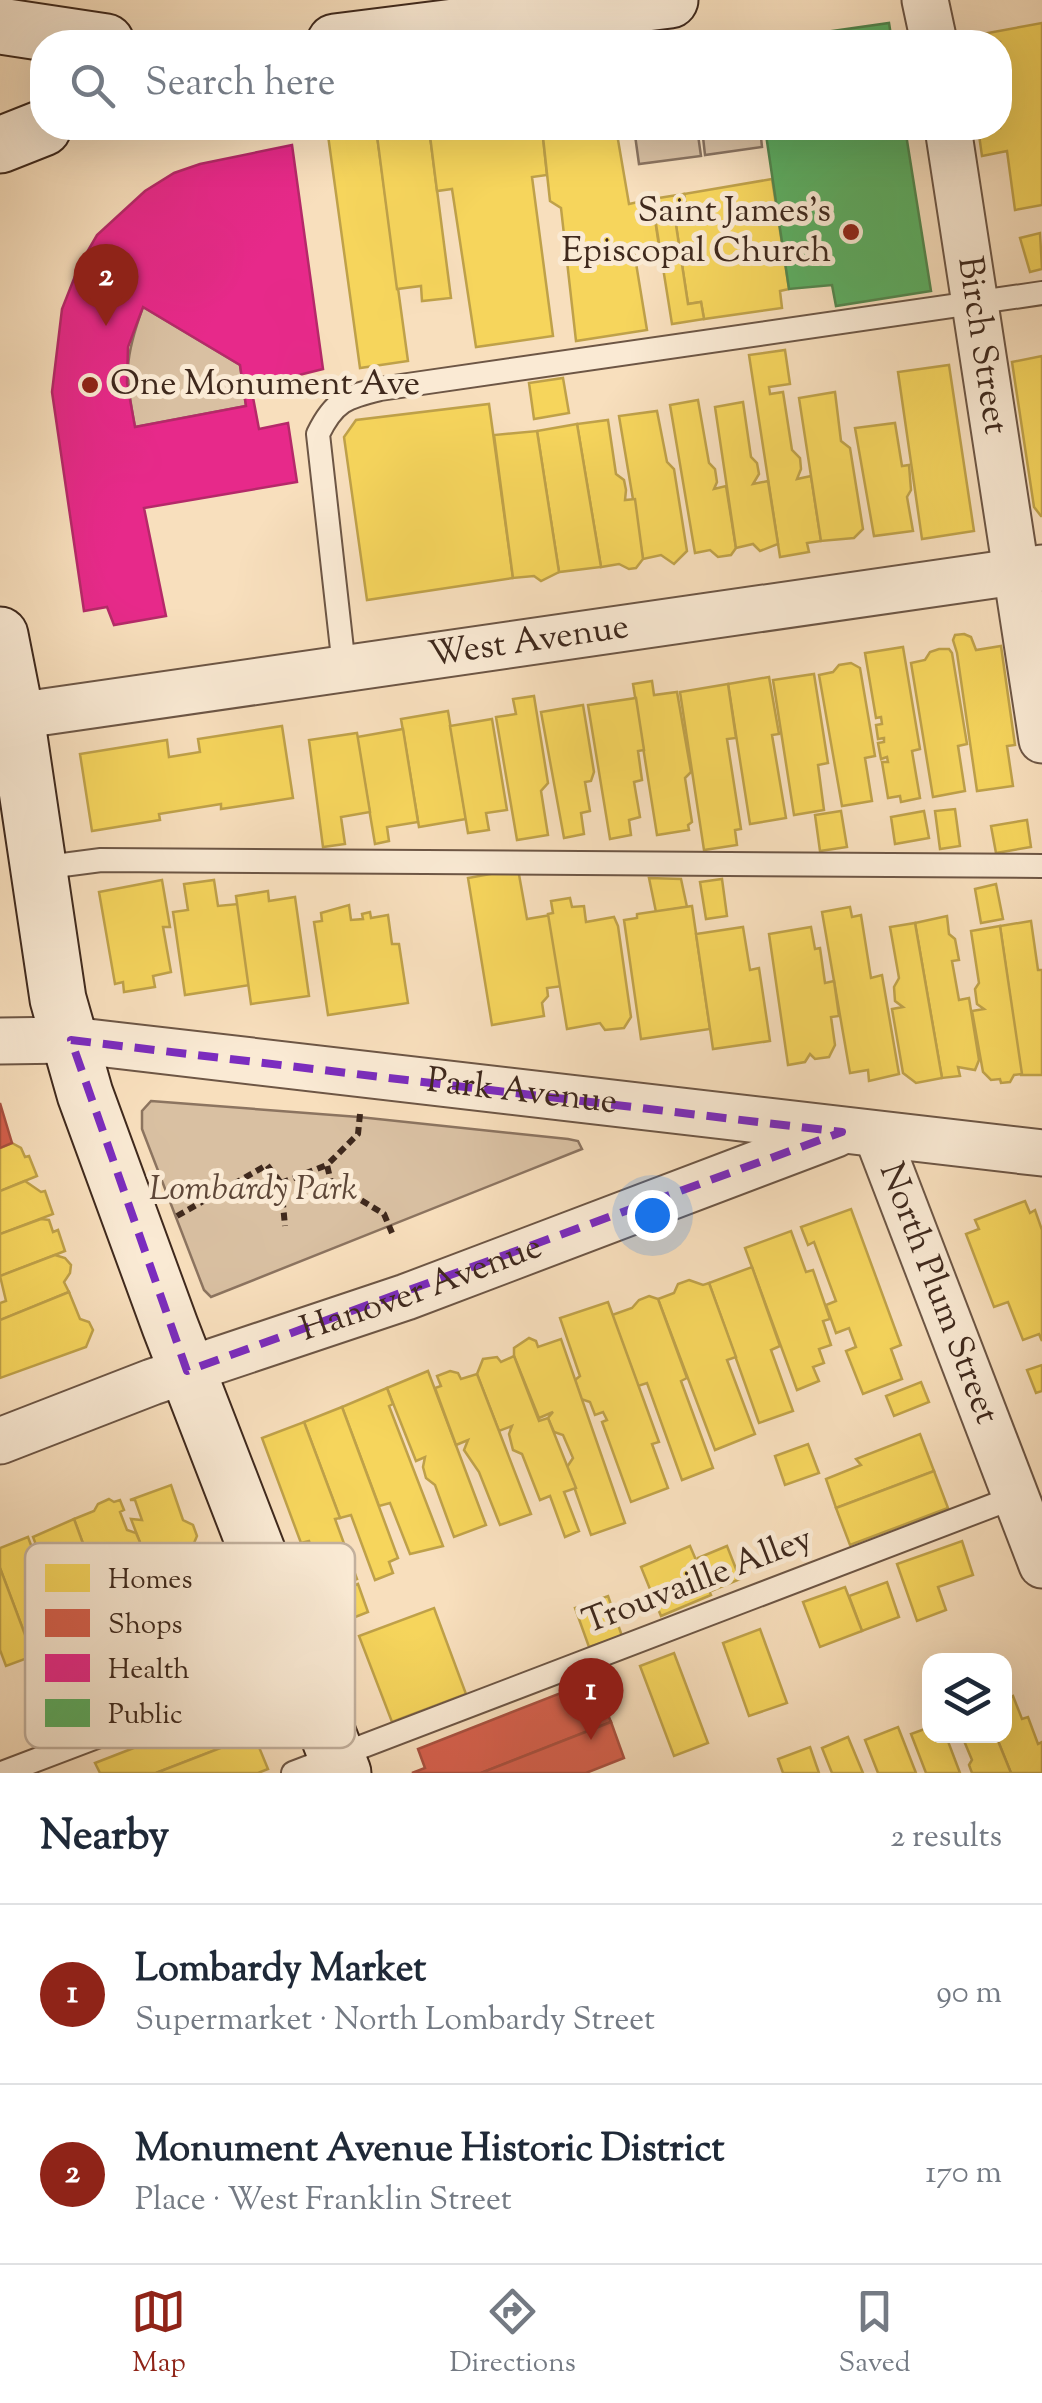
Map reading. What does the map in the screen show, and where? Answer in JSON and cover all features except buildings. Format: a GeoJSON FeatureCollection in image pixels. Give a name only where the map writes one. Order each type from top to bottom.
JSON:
{"type":"FeatureCollection","features":[{"type":"Feature","properties":{"kind":"main road"},"geometry":{"type":"LineString","coordinates":[[430,30],[670,0]]}},
{"type":"Feature","properties":{"kind":"main road"},"geometry":{"type":"LineString","coordinates":[[0,26],[30,31]]}},
{"type":"Feature","properties":{"kind":"main road"},"geometry":{"type":"LineString","coordinates":[[0,144],[30,133]]}},
{"type":"Feature","properties":{"kind":"main road"},"geometry":{"type":"LineString","coordinates":[[0,635],[16,716],[58,999],[85,1094],[254,1543]]}},
{"type":"Feature","properties":{"kind":"street"},"geometry":{"type":"LineString","coordinates":[[926,0],[932,30]]}},
{"type":"Feature","properties":{"kind":"street","name":"Birch Street"},"geometry":{"type":"LineString","coordinates":[[950,140],[976,303],[1030,570],[1042,740]]}},
{"type":"Feature","properties":{"kind":"street","name":"West Avenue"},"geometry":{"type":"LineString","coordinates":[[16,716],[1030,570]]}},
{"type":"Feature","properties":{"kind":"street","name":"Park Avenue"},"geometry":{"type":"LineString","coordinates":[[0,1041],[71,1040],[1042,1153]]}},
{"type":"Feature","properties":{"kind":"street","name":"Hanover Avenue"},"geometry":{"type":"LineString","coordinates":[[0,1441],[859,1134]]}},
{"type":"Feature","properties":{"kind":"street","name":"North Plum Street"},"geometry":{"type":"LineString","coordinates":[[859,1134],[1041,1558]]}},
{"type":"Feature","properties":{"kind":"lane"},"geometry":{"type":"LineString","coordinates":[[344,667],[318,434],[328,414],[346,397],[399,386],[1042,293]]}},
{"type":"Feature","properties":{"kind":"lane"},"geometry":{"type":"LineString","coordinates":[[40,868],[101,860],[1042,866]]}},
{"type":"Feature","properties":{"kind":"lane","name":"Trouvaille Alley"},"geometry":{"type":"LineString","coordinates":[[324,1768],[1016,1497]]}},
{"type":"Feature","properties":{"kind":"lane"},"geometry":{"type":"LineString","coordinates":[[2,1773],[68,1748]]}},
{"type":"Feature","properties":{"kind":"path"},"geometry":{"type":"LineString","coordinates":[[281,1183],[327,1165],[358,1134],[360,1112]]}},
{"type":"Feature","properties":{"kind":"path"},"geometry":{"type":"LineString","coordinates":[[171,1219],[267,1165],[281,1183],[285,1226]]}},
{"type":"Feature","properties":{"kind":"path"},"geometry":{"type":"LineString","coordinates":[[327,1165],[331,1182],[384,1214],[392,1233]]}},
{"type":"Feature","properties":{"kind":"highlighted area"},"geometry":{"type":"Polygon","coordinates":[[[71,1040],[842,1132],[187,1371],[71,1040]]]}},
{"type":"Feature","properties":{"kind":"green space"},"geometry":{"type":"Polygon","coordinates":[[[636,140],[699,140],[701,156],[639,164],[636,140]]]}},
{"type":"Feature","properties":{"kind":"green space"},"geometry":{"type":"Polygon","coordinates":[[[703,140],[761,140],[762,147],[705,155],[703,140]]]}},
{"type":"Feature","properties":{"kind":"green space"},"geometry":{"type":"Polygon","coordinates":[[[143,307],[240,365],[246,406],[135,427],[128,366],[143,307]]]}},
{"type":"Feature","properties":{"kind":"green space","name":"Lombardy Park"},"geometry":{"type":"Polygon","coordinates":[[[151,1101],[568,1139],[578,1141],[582,1149],[211,1297],[204,1290],[142,1129],[142,1111],[151,1101]]]}},
{"type":"Feature","properties":{"kind":"place","name":"Saint James's Episcopal Church"},"geometry":{"type":"Point","coordinates":[851,232]}},
{"type":"Feature","properties":{"kind":"place","name":"Monument Avenue Historic District"},"geometry":{"type":"Point","coordinates":[106,326]}},
{"type":"Feature","properties":{"kind":"place","name":"One Monument Ave"},"geometry":{"type":"Point","coordinates":[90,385]}},
{"type":"Feature","properties":{"kind":"place","name":"Lombardy Market"},"geometry":{"type":"Point","coordinates":[591,1740]}}]}
